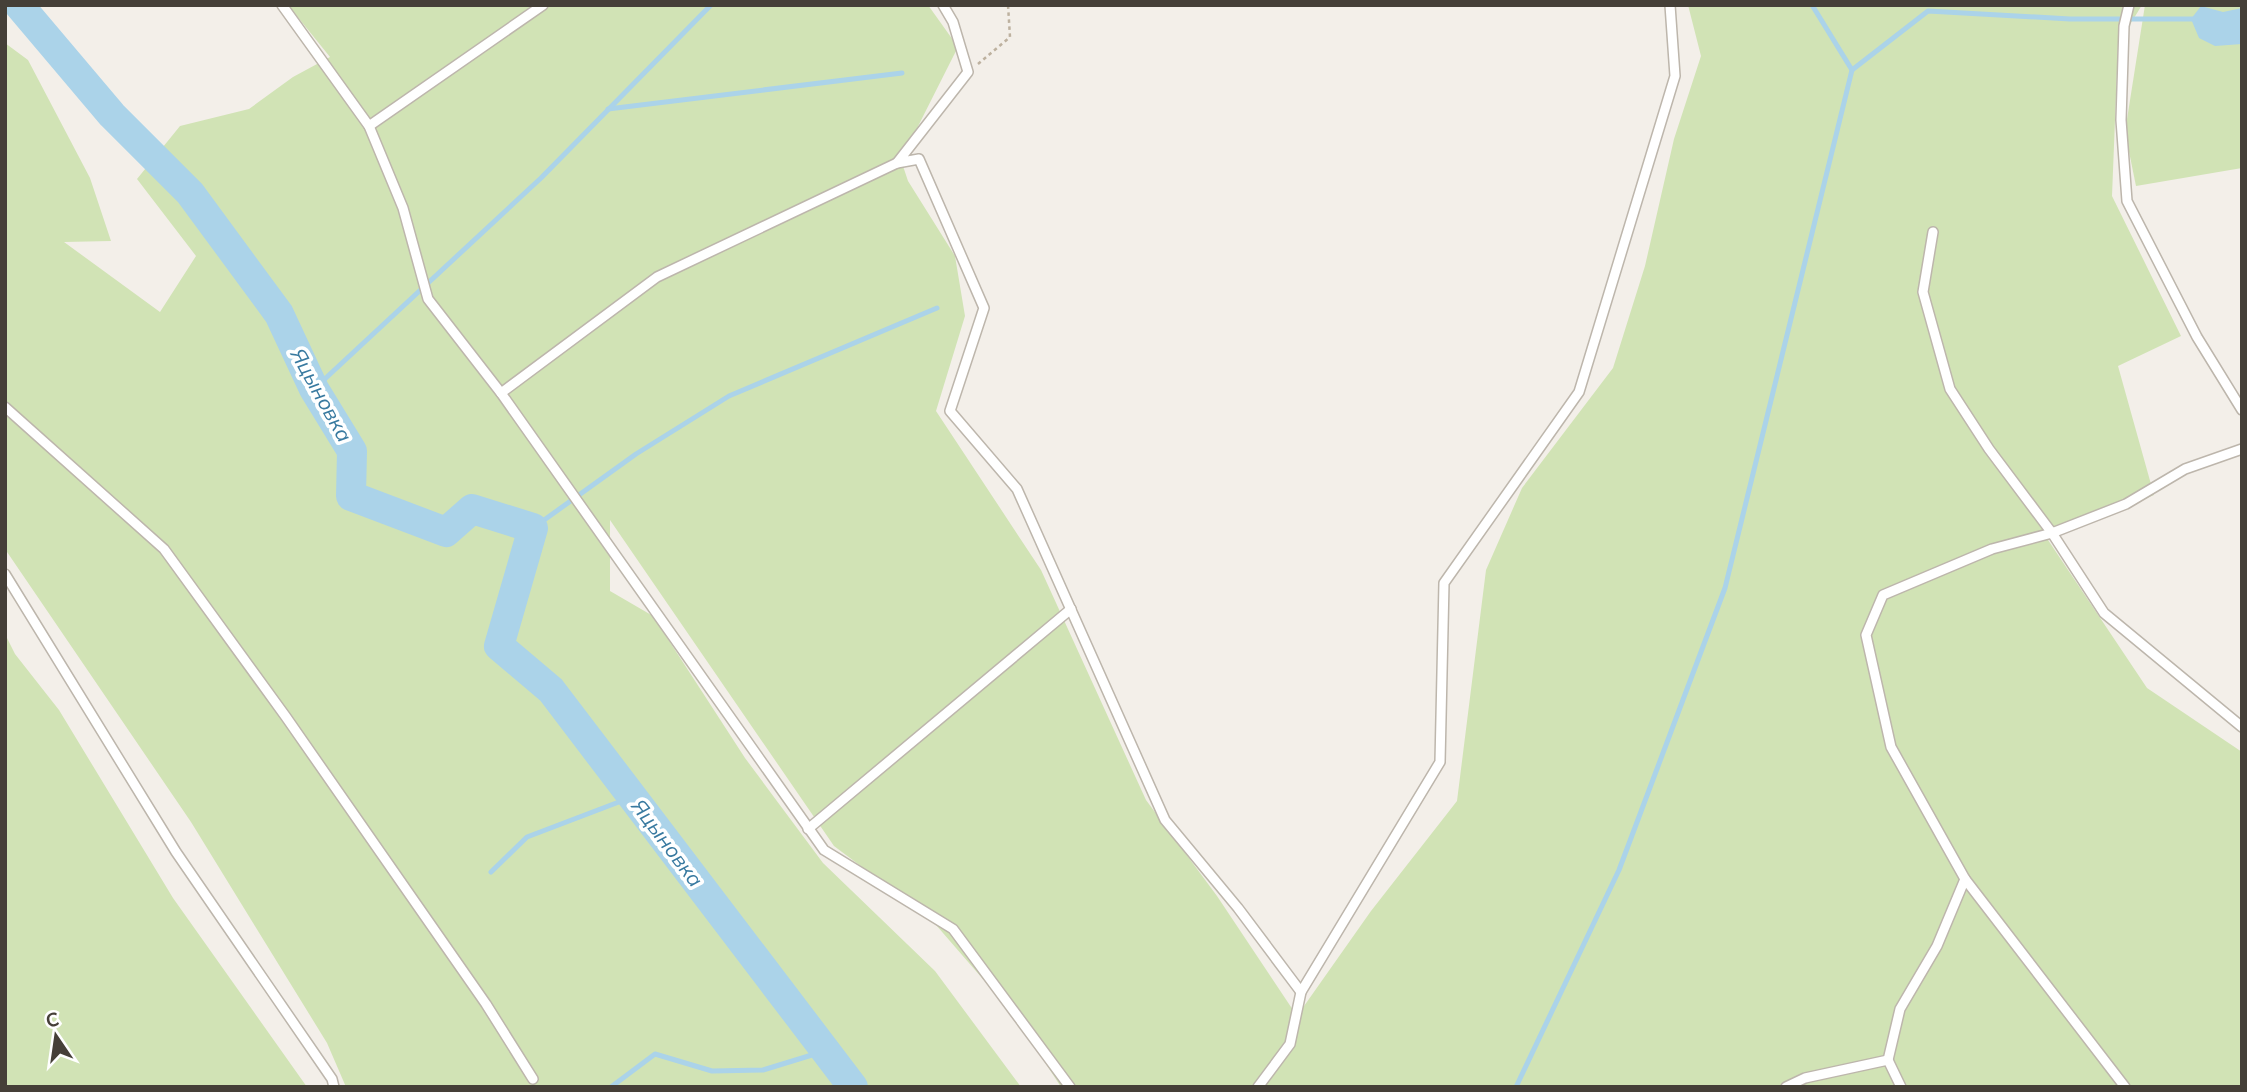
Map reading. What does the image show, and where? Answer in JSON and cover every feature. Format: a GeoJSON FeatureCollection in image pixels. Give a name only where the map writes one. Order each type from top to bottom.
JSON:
{"type":"FeatureCollection","features":[{"type":"Feature","properties":{"kind":"lane"},"geometry":{"type":"LineString","coordinates":[[369,126],[543,5]]}},
{"type":"Feature","properties":{"kind":"lane"},"geometry":{"type":"LineString","coordinates":[[897,163],[968,72],[953,22],[943,5]]}},
{"type":"Feature","properties":{"kind":"lane"},"geometry":{"type":"LineString","coordinates":[[1258,1087],[1290,1044],[1300,992],[1440,762],[1444,583],[1578,392],[1675,76],[1670,5]]}},
{"type":"Feature","properties":{"kind":"lane"},"geometry":{"type":"LineString","coordinates":[[2129,5],[2124,26],[2121,120],[2127,201],[2197,337],[2242,410]]}},
{"type":"Feature","properties":{"kind":"lane"},"geometry":{"type":"LineString","coordinates":[[288,7],[369,126],[402,208],[428,298],[501,393],[808,829],[824,850],[953,929],[1070,1087]]}},
{"type":"Feature","properties":{"kind":"lane"},"geometry":{"type":"LineString","coordinates":[[501,393],[657,277],[897,163],[919,159],[984,308],[950,411],[1017,489],[1165,820],[1238,908],[1300,992]]}},
{"type":"Feature","properties":{"kind":"lane"},"geometry":{"type":"LineString","coordinates":[[1933,232],[1923,292],[1950,389],[1989,449],[2052,533],[2104,613],[2242,727]]}},
{"type":"Feature","properties":{"kind":"lane"},"geometry":{"type":"LineString","coordinates":[[5,407],[164,549],[486,1004],[533,1079]]}},
{"type":"Feature","properties":{"kind":"lane"},"geometry":{"type":"LineString","coordinates":[[2125,1087],[1965,879],[1891,747],[1866,635],[1883,595],[1992,549],[2052,533],[2126,504],[2185,469],[2242,449]]}},
{"type":"Feature","properties":{"kind":"lane"},"geometry":{"type":"LineString","coordinates":[[5,574],[176,852],[332,1079],[334,1087]]}},
{"type":"Feature","properties":{"kind":"lane"},"geometry":{"type":"LineString","coordinates":[[808,829],[1071,609]]}},
{"type":"Feature","properties":{"kind":"lane"},"geometry":{"type":"LineString","coordinates":[[1901,1087],[1888,1060],[1900,1009],[1937,946],[1965,879]]}},
{"type":"Feature","properties":{"kind":"lane"},"geometry":{"type":"LineString","coordinates":[[1786,1087],[1805,1077],[1888,1060]]}},
{"type":"Feature","properties":{"kind":"path"},"geometry":{"type":"LineString","coordinates":[[968,72],[1010,37],[1008,5]]}},
{"type":"Feature","properties":{"kind":"green space"},"geometry":{"type":"Polygon","coordinates":[[[288,5],[928,5],[958,47],[901,160],[908,181],[955,256],[965,316],[936,411],[1041,570],[1146,800],[1217,896],[1297,1016],[1371,911],[1457,801],[1486,570],[1522,488],[1613,368],[1645,266],[1674,139],[1701,56],[1688,5],[2142,5],[2118,44],[2112,196],[2181,336],[2118,366],[2154,495],[2048,540],[2147,688],[2242,752],[2242,1087],[1061,1087],[1014,1015],[930,918],[834,846],[610,520],[610,591],[653,616],[745,758],[823,863],[935,971],[1021,1087],[346,1087],[327,1043],[191,822],[5,549],[5,43],[28,60],[90,178],[111,241],[64,242],[160,312],[196,256],[137,179],[180,126],[249,109],[293,77],[330,57],[288,5]]]}},
{"type":"Feature","properties":{"kind":"green space"},"geometry":{"type":"Polygon","coordinates":[[[2145,5],[2242,5],[2242,168],[2136,186],[2125,132],[2145,5]]]}},
{"type":"Feature","properties":{"kind":"green space"},"geometry":{"type":"Polygon","coordinates":[[[5,634],[15,654],[59,710],[173,898],[307,1087],[5,1087],[5,634]]]}},
{"type":"Feature","properties":{"kind":"water"},"geometry":{"type":"Polygon","coordinates":[[[2201,6],[2223,12],[2242,8],[2242,44],[2215,46],[2199,38],[2191,19],[2201,6]]]}},
{"type":"Feature","properties":{"kind":"waterway","name":"Яцыновка"},"geometry":{"type":"LineString","coordinates":[[19,5],[112,115],[190,193],[279,314],[314,389],[352,451],[351,496],[446,532],[472,509],[533,528],[499,646],[551,690],[853,1087]]}},
{"type":"Feature","properties":{"kind":"waterway"},"geometry":{"type":"LineString","coordinates":[[314,389],[541,178],[711,5]]}},
{"type":"Feature","properties":{"kind":"waterway"},"geometry":{"type":"LineString","coordinates":[[1812,5],[1852,70]]}},
{"type":"Feature","properties":{"kind":"waterway"},"geometry":{"type":"LineString","coordinates":[[1516,1087],[1619,870],[1725,588],[1852,70],[1928,11],[2070,19],[2197,19]]}},
{"type":"Feature","properties":{"kind":"waterway"},"geometry":{"type":"LineString","coordinates":[[608,109],[902,73]]}},
{"type":"Feature","properties":{"kind":"waterway"},"geometry":{"type":"LineString","coordinates":[[533,528],[636,454],[729,396],[937,308]]}},
{"type":"Feature","properties":{"kind":"waterway"},"geometry":{"type":"LineString","coordinates":[[491,872],[527,837],[632,797]]}},
{"type":"Feature","properties":{"kind":"waterway"},"geometry":{"type":"LineString","coordinates":[[611,1087],[655,1054],[712,1071],[763,1070],[825,1051]]}}]}
